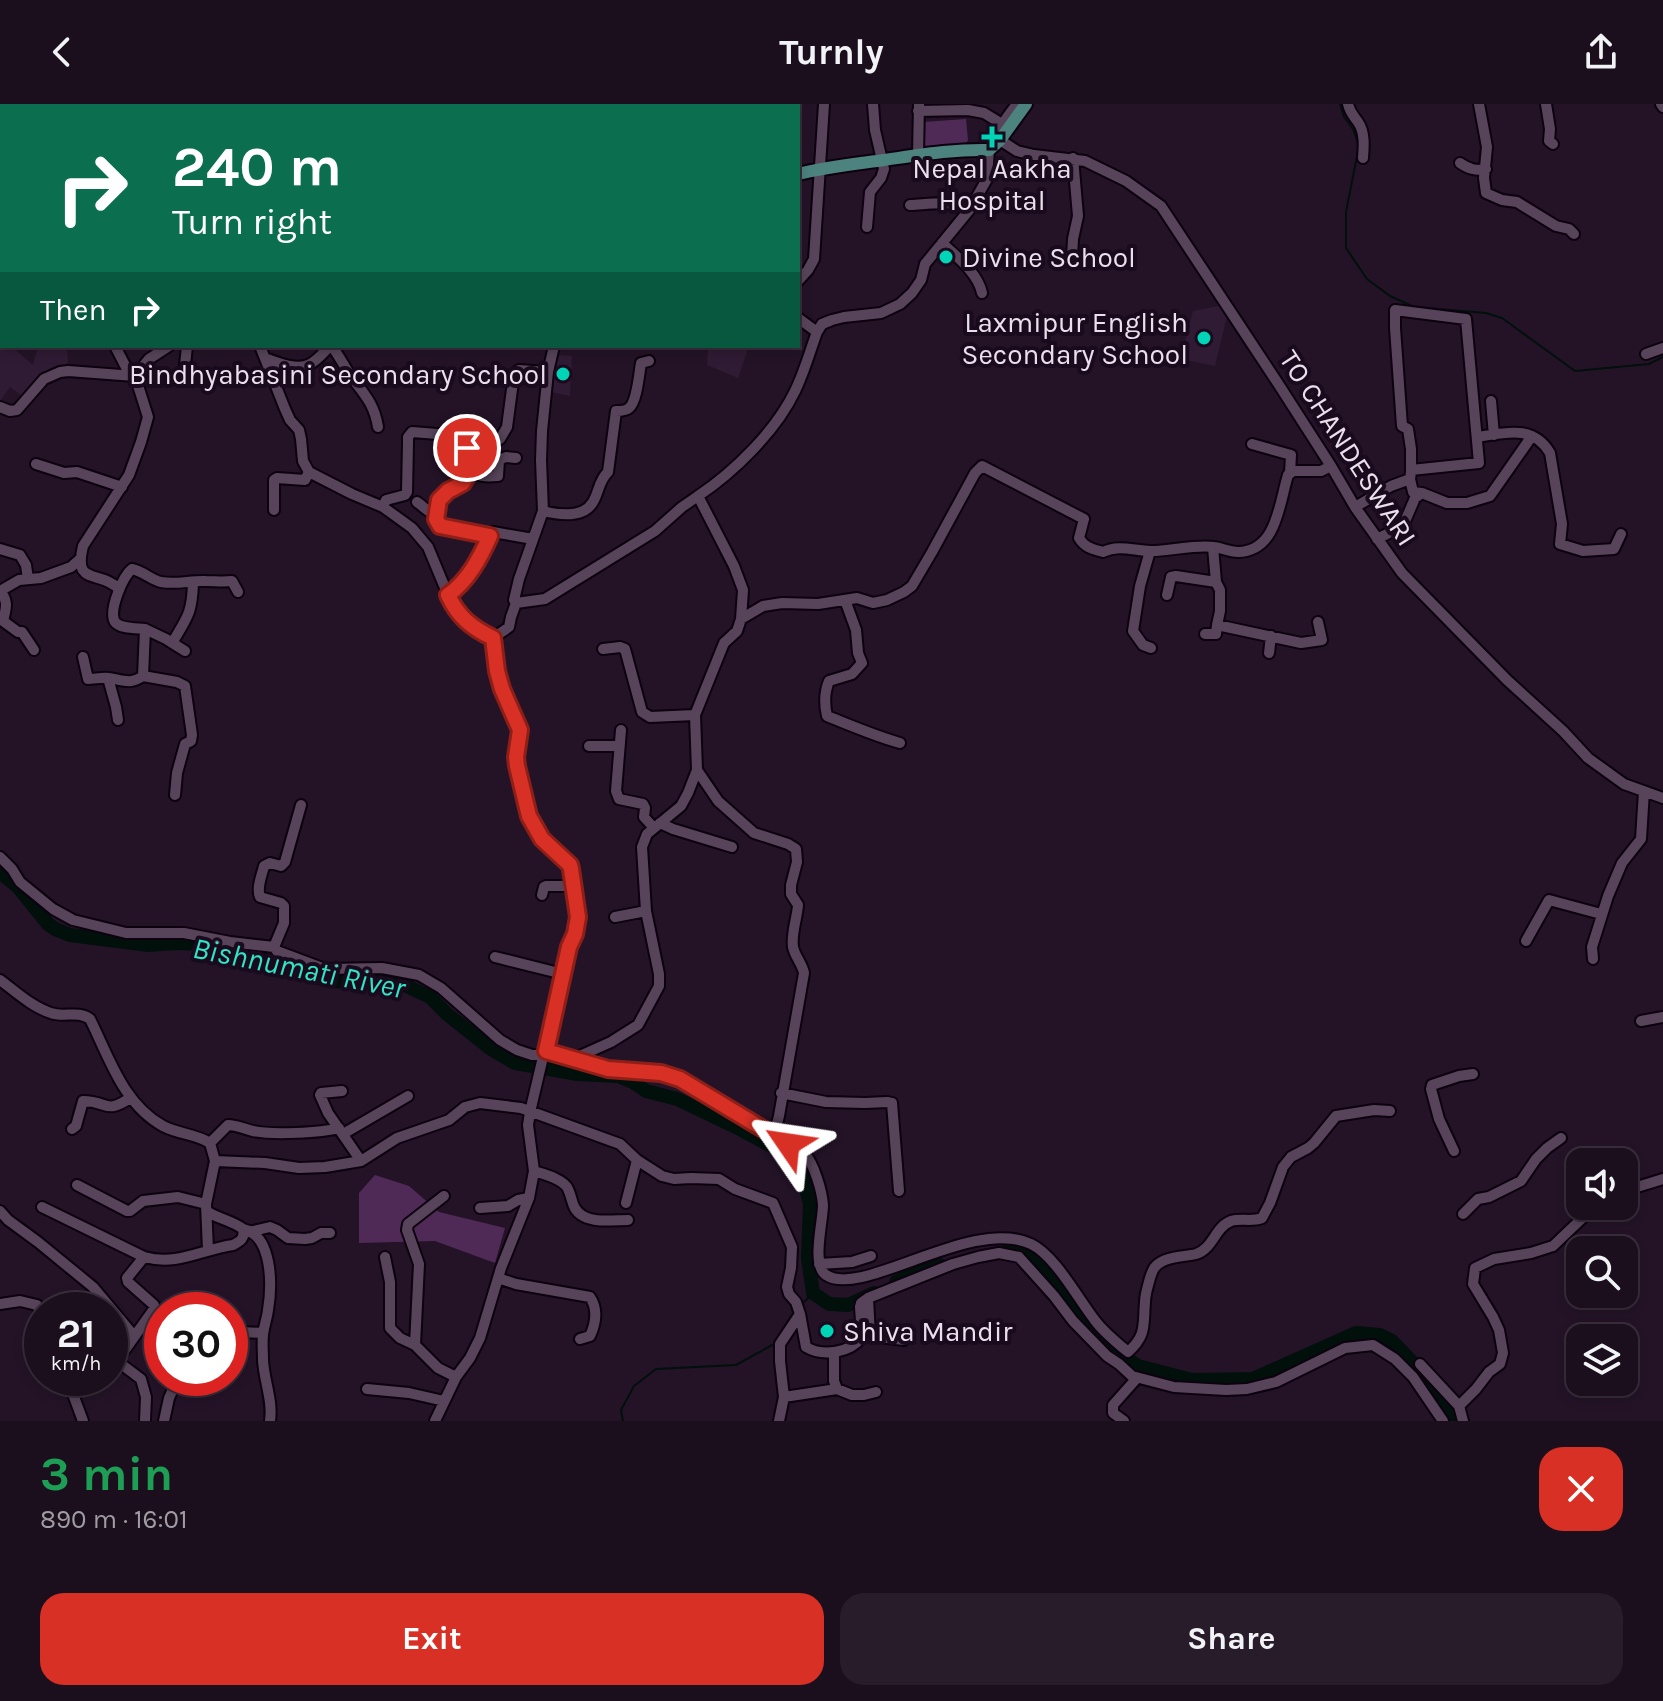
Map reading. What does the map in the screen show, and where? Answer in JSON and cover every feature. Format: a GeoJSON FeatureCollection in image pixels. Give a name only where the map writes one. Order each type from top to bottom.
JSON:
{"type":"FeatureCollection","features":[{"type":"Feature","properties":{"kind":"main road"},"geometry":{"type":"LineString","coordinates":[[800,174],[918,155],[989,150],[1026,104]]}},
{"type":"Feature","properties":{"kind":"street"},"geometry":{"type":"LineString","coordinates":[[800,279],[814,259],[824,104]]}},
{"type":"Feature","properties":{"kind":"street"},"geometry":{"type":"LineString","coordinates":[[867,227],[870,192],[884,169],[873,104]]}},
{"type":"Feature","properties":{"kind":"street"},"geometry":{"type":"LineString","coordinates":[[1000,140],[1002,124],[1017,104]]}},
{"type":"Feature","properties":{"kind":"street"},"geometry":{"type":"LineString","coordinates":[[1348,104],[1362,131],[1363,158]]}},
{"type":"Feature","properties":{"kind":"street"},"geometry":{"type":"LineString","coordinates":[[1479,104],[1487,147],[1486,193],[1517,202],[1574,234]]}},
{"type":"Feature","properties":{"kind":"street"},"geometry":{"type":"LineString","coordinates":[[1546,104],[1549,141],[1553,144]]}},
{"type":"Feature","properties":{"kind":"street"},"geometry":{"type":"LineString","coordinates":[[918,155],[919,108],[984,113],[1002,124]]}},
{"type":"Feature","properties":{"kind":"street","name":"TO CHANDESWARI"},"geometry":{"type":"LineString","coordinates":[[1000,140],[1017,151],[1085,161],[1126,181],[1161,206],[1355,507],[1402,573],[1588,758],[1624,784],[1663,798]]}},
{"type":"Feature","properties":{"kind":"street"},"geometry":{"type":"LineString","coordinates":[[516,603],[545,599],[655,531],[746,457],[796,391],[822,324],[881,313],[900,304],[912,293],[921,280],[925,264],[970,209],[987,179],[989,150]]}},
{"type":"Feature","properties":{"kind":"street"},"geometry":{"type":"LineString","coordinates":[[1072,258],[1078,216],[1073,158]]}},
{"type":"Feature","properties":{"kind":"street"},"geometry":{"type":"LineString","coordinates":[[1460,163],[1478,171],[1486,169]]}},
{"type":"Feature","properties":{"kind":"street"},"geometry":{"type":"LineString","coordinates":[[910,205],[950,203],[970,209]]}},
{"type":"Feature","properties":{"kind":"street"},"geometry":{"type":"LineString","coordinates":[[942,243],[963,263],[981,286],[982,293]]}},
{"type":"Feature","properties":{"kind":"street"},"geometry":{"type":"LineString","coordinates":[[1355,507],[1410,475],[1479,463],[1466,319],[1395,310],[1402,426],[1408,429],[1410,475],[1413,492],[1447,503],[1467,503],[1490,496],[1532,436]]}},
{"type":"Feature","properties":{"kind":"street"},"geometry":{"type":"LineString","coordinates":[[800,319],[817,332]]}},
{"type":"Feature","properties":{"kind":"street"},"geometry":{"type":"LineString","coordinates":[[116,348],[132,375],[148,417],[129,475],[90,534],[80,559],[85,574],[119,589]]}},
{"type":"Feature","properties":{"kind":"street"},"geometry":{"type":"LineString","coordinates":[[0,407],[17,410],[44,379],[62,372],[132,375],[166,348]]}},
{"type":"Feature","properties":{"kind":"street"},"geometry":{"type":"LineString","coordinates":[[184,375],[187,348]]}},
{"type":"Feature","properties":{"kind":"street"},"geometry":{"type":"LineString","coordinates":[[261,348],[290,420],[299,430],[303,461],[309,472],[383,507],[412,528],[428,547],[453,607],[463,619],[493,638]]}},
{"type":"Feature","properties":{"kind":"street"},"geometry":{"type":"LineString","coordinates":[[265,358],[287,365],[304,366],[329,348]]}},
{"type":"Feature","properties":{"kind":"street"},"geometry":{"type":"LineString","coordinates":[[332,348],[375,409],[378,427]]}},
{"type":"Feature","properties":{"kind":"street"},"geometry":{"type":"LineString","coordinates":[[493,638],[509,627],[516,592],[543,511],[541,460],[548,372],[554,348]]}},
{"type":"Feature","properties":{"kind":"street"},"geometry":{"type":"LineString","coordinates":[[1646,354],[1663,348]]}},
{"type":"Feature","properties":{"kind":"street"},"geometry":{"type":"LineString","coordinates":[[543,511],[573,514],[585,511],[593,503],[603,476],[608,472],[616,411],[631,407],[641,363],[649,361]]}},
{"type":"Feature","properties":{"kind":"street"},"geometry":{"type":"LineString","coordinates":[[383,507],[386,500],[407,492],[408,437],[412,432],[494,440],[503,437],[514,374],[519,370],[548,372]]}},
{"type":"Feature","properties":{"kind":"street"},"geometry":{"type":"LineString","coordinates":[[1491,401],[1494,435]]}},
{"type":"Feature","properties":{"kind":"street"},"geometry":{"type":"LineString","coordinates":[[1477,437],[1525,432],[1544,443],[1550,453],[1562,524],[1560,544],[1583,551],[1614,549],[1621,534]]}},
{"type":"Feature","properties":{"kind":"street"},"geometry":{"type":"LineString","coordinates":[[468,436],[467,469],[474,475],[485,478],[498,476],[499,460],[516,458]]}},
{"type":"Feature","properties":{"kind":"street"},"geometry":{"type":"LineString","coordinates":[[741,619],[763,606],[818,604],[857,598],[873,603],[904,592],[912,586],[975,473],[982,466],[1084,519],[1079,538],[1089,548],[1103,552],[1113,547],[1150,551],[1213,547],[1240,552],[1258,547],[1270,535],[1290,473],[1291,455],[1252,444]]}},
{"type":"Feature","properties":{"kind":"street"},"geometry":{"type":"LineString","coordinates":[[36,464],[64,473],[77,472],[122,487]]}},
{"type":"Feature","properties":{"kind":"street"},"geometry":{"type":"LineString","coordinates":[[1290,473],[1321,471],[1331,466]]}},
{"type":"Feature","properties":{"kind":"street"},"geometry":{"type":"LineString","coordinates":[[470,471],[463,483],[439,500],[436,519],[440,526],[490,536]]}},
{"type":"Feature","properties":{"kind":"street"},"geometry":{"type":"LineString","coordinates":[[274,510],[274,480],[305,480],[309,472]]}},
{"type":"Feature","properties":{"kind":"street"},"geometry":{"type":"LineString","coordinates":[[1377,539],[1403,526],[1415,498],[1422,493]]}},
{"type":"Feature","properties":{"kind":"street"},"geometry":{"type":"LineString","coordinates":[[573,1059],[611,1042],[638,1025],[659,986],[646,911],[642,847],[647,834],[681,806],[697,770],[695,715],[724,643],[737,631],[741,619],[743,590],[698,496]]}},
{"type":"Feature","properties":{"kind":"street"},"geometry":{"type":"LineString","coordinates":[[417,502],[436,515]]}},
{"type":"Feature","properties":{"kind":"street"},"geometry":{"type":"LineString","coordinates":[[448,595],[479,560],[493,532],[533,539]]}},
{"type":"Feature","properties":{"kind":"street"},"geometry":{"type":"LineString","coordinates":[[1205,634],[1216,634],[1220,611],[1213,547]]}},
{"type":"Feature","properties":{"kind":"street"},"geometry":{"type":"LineString","coordinates":[[0,549],[20,555],[26,565],[28,579]]}},
{"type":"Feature","properties":{"kind":"street"},"geometry":{"type":"LineString","coordinates":[[1150,551],[1140,586],[1133,631],[1143,645],[1151,648]]}},
{"type":"Feature","properties":{"kind":"street"},"geometry":{"type":"LineString","coordinates":[[34,650],[22,632],[3,621],[6,598],[0,591],[19,580],[41,578],[71,567],[80,559]]}},
{"type":"Feature","properties":{"kind":"street"},"geometry":{"type":"LineString","coordinates":[[185,651],[160,635],[145,629],[119,626],[114,621],[119,589],[126,574],[132,569],[160,582],[232,581],[238,592]]}},
{"type":"Feature","properties":{"kind":"street"},"geometry":{"type":"LineString","coordinates":[[1167,595],[1171,577],[1216,582]]}},
{"type":"Feature","properties":{"kind":"street"},"geometry":{"type":"LineString","coordinates":[[172,643],[189,614],[193,583]]}},
{"type":"Feature","properties":{"kind":"street"},"geometry":{"type":"LineString","coordinates":[[845,600],[856,630],[862,663],[852,674],[829,681],[825,690],[827,716],[900,743]]}},
{"type":"Feature","properties":{"kind":"street"},"geometry":{"type":"LineString","coordinates":[[1217,625],[1301,643],[1321,641],[1318,622]]}},
{"type":"Feature","properties":{"kind":"street"},"geometry":{"type":"LineString","coordinates":[[143,676],[145,629]]}},
{"type":"Feature","properties":{"kind":"street"},"geometry":{"type":"LineString","coordinates":[[1269,653],[1271,636]]}},
{"type":"Feature","properties":{"kind":"street"},"geometry":{"type":"LineString","coordinates":[[435,1421],[456,1377],[480,1338],[501,1268],[529,1198],[534,1171],[529,1140],[530,1112],[578,917],[570,865],[542,839],[529,816],[516,757],[520,730],[502,689],[493,638]]}},
{"type":"Feature","properties":{"kind":"street"},"geometry":{"type":"LineString","coordinates":[[603,649],[625,649],[644,715],[695,715]]}},
{"type":"Feature","properties":{"kind":"street"},"geometry":{"type":"LineString","coordinates":[[83,657],[88,679],[134,682],[143,676],[185,686],[192,735],[191,741],[185,744],[175,795]]}},
{"type":"Feature","properties":{"kind":"street"},"geometry":{"type":"LineString","coordinates":[[108,678],[118,720]]}},
{"type":"Feature","properties":{"kind":"street"},"geometry":{"type":"LineString","coordinates":[[621,730],[616,791],[619,799],[643,804],[644,817],[657,826],[732,847]]}},
{"type":"Feature","properties":{"kind":"street"},"geometry":{"type":"LineString","coordinates":[[589,746],[619,746]]}},
{"type":"Feature","properties":{"kind":"street"},"geometry":{"type":"LineString","coordinates":[[697,770],[728,811],[754,833],[796,849],[791,885],[791,894],[798,905],[793,949],[804,973],[774,1135]]}},
{"type":"Feature","properties":{"kind":"street"},"geometry":{"type":"LineString","coordinates":[[1593,959],[1592,947],[1601,914],[1622,863],[1641,839],[1644,791]]}},
{"type":"Feature","properties":{"kind":"street"},"geometry":{"type":"LineString","coordinates":[[274,947],[284,923],[284,906],[260,897],[259,887],[267,863],[281,866],[285,862],[301,805]]}},
{"type":"Feature","properties":{"kind":"street"},"geometry":{"type":"LineString","coordinates":[[0,857],[20,882],[53,909],[73,920],[126,933],[184,933],[274,947],[283,954],[325,969],[382,968],[419,975],[441,988],[500,1040],[517,1050],[532,1055],[573,1059],[608,1069],[661,1073],[680,1079],[804,1153],[820,1185],[823,1204],[819,1264],[824,1274],[836,1280],[861,1277],[963,1243],[997,1238],[1027,1242],[1051,1261],[1123,1358],[1132,1376],[1174,1387],[1247,1389],[1276,1382],[1345,1348],[1373,1345],[1395,1359],[1413,1377],[1443,1421]]}},
{"type":"Feature","properties":{"kind":"street"},"geometry":{"type":"LineString","coordinates":[[542,895],[544,887],[573,886]]}},
{"type":"Feature","properties":{"kind":"street"},"geometry":{"type":"LineString","coordinates":[[1526,941],[1549,900],[1601,914]]}},
{"type":"Feature","properties":{"kind":"street"},"geometry":{"type":"LineString","coordinates":[[615,917],[646,911]]}},
{"type":"Feature","properties":{"kind":"street"},"geometry":{"type":"LineString","coordinates":[[495,957],[563,974]]}},
{"type":"Feature","properties":{"kind":"street"},"geometry":{"type":"LineString","coordinates":[[0,980],[47,1012],[84,1015],[90,1019],[127,1094],[144,1113],[164,1126],[210,1143]]}},
{"type":"Feature","properties":{"kind":"street"},"geometry":{"type":"LineString","coordinates":[[1641,1021],[1663,1017]]}},
{"type":"Feature","properties":{"kind":"street"},"geometry":{"type":"LineString","coordinates":[[1454,1151],[1439,1119],[1431,1089],[1432,1085],[1473,1074]]}},
{"type":"Feature","properties":{"kind":"street"},"geometry":{"type":"LineString","coordinates":[[342,1091],[320,1095],[328,1113],[361,1161]]}},
{"type":"Feature","properties":{"kind":"street"},"geometry":{"type":"LineString","coordinates":[[781,1093],[826,1102],[892,1103],[899,1191]]}},
{"type":"Feature","properties":{"kind":"street"},"geometry":{"type":"LineString","coordinates":[[210,1143],[228,1125],[254,1131],[341,1131],[408,1096]]}},
{"type":"Feature","properties":{"kind":"street"},"geometry":{"type":"LineString","coordinates":[[72,1129],[76,1126],[83,1101],[110,1108],[130,1098]]}},
{"type":"Feature","properties":{"kind":"street"},"geometry":{"type":"LineString","coordinates":[[215,1161],[299,1168],[361,1161],[397,1138],[449,1120],[473,1104],[521,1108],[620,1144],[637,1160],[662,1176],[719,1179],[735,1189],[773,1203],[792,1247],[787,1287],[796,1302],[809,1350],[834,1352],[857,1344],[862,1337],[860,1307],[868,1298],[953,1264],[999,1253],[1019,1257],[1107,1356],[1123,1358]]}},
{"type":"Feature","properties":{"kind":"street"},"geometry":{"type":"LineString","coordinates":[[1123,1358],[1143,1332],[1145,1297],[1157,1264],[1196,1254],[1209,1246],[1230,1221],[1262,1218],[1283,1167],[1291,1157],[1314,1143],[1336,1116],[1374,1110],[1390,1111]]}},
{"type":"Feature","properties":{"kind":"street"},"geometry":{"type":"LineString","coordinates":[[1463,1214],[1478,1199],[1489,1197],[1521,1181],[1542,1153],[1561,1138]]}},
{"type":"Feature","properties":{"kind":"street"},"geometry":{"type":"LineString","coordinates":[[208,1250],[207,1208],[215,1161],[210,1143]]}},
{"type":"Feature","properties":{"kind":"street"},"geometry":{"type":"LineString","coordinates":[[626,1203],[637,1160]]}},
{"type":"Feature","properties":{"kind":"street"},"geometry":{"type":"LineString","coordinates":[[534,1171],[565,1184],[575,1209],[585,1217],[628,1220]]}},
{"type":"Feature","properties":{"kind":"street"},"geometry":{"type":"LineString","coordinates":[[1638,1187],[1663,1179]]}},
{"type":"Feature","properties":{"kind":"street"},"geometry":{"type":"LineString","coordinates":[[77,1185],[127,1211],[148,1200],[178,1197],[207,1208],[259,1236],[266,1253],[271,1287],[263,1333],[263,1364],[272,1410],[270,1421]]}},
{"type":"Feature","properties":{"kind":"street"},"geometry":{"type":"LineString","coordinates":[[415,1345],[419,1264],[407,1230],[408,1224],[444,1196]]}},
{"type":"Feature","properties":{"kind":"street"},"geometry":{"type":"LineString","coordinates":[[480,1208],[508,1206],[529,1198]]}},
{"type":"Feature","properties":{"kind":"street"},"geometry":{"type":"LineString","coordinates":[[42,1207],[144,1257],[158,1260],[173,1261],[233,1245],[241,1241],[248,1230],[270,1227],[288,1238],[305,1239],[330,1233]]}},
{"type":"Feature","properties":{"kind":"street"},"geometry":{"type":"LineString","coordinates":[[0,1211],[93,1287],[134,1336]]}},
{"type":"Feature","properties":{"kind":"street"},"geometry":{"type":"LineString","coordinates":[[1459,1406],[1500,1364],[1503,1353],[1499,1330],[1473,1284],[1475,1268],[1494,1259],[1553,1246],[1580,1220]]}},
{"type":"Feature","properties":{"kind":"street"},"geometry":{"type":"LineString","coordinates":[[819,1264],[852,1262],[871,1256]]}},
{"type":"Feature","properties":{"kind":"street"},"geometry":{"type":"LineString","coordinates":[[144,1257],[127,1278],[154,1305],[154,1309],[117,1361],[141,1379],[146,1397],[145,1421]]}},
{"type":"Feature","properties":{"kind":"street"},"geometry":{"type":"LineString","coordinates":[[385,1257],[390,1282],[390,1328],[400,1338],[415,1345],[438,1368],[456,1377]]}},
{"type":"Feature","properties":{"kind":"street"},"geometry":{"type":"LineString","coordinates":[[498,1278],[590,1297],[596,1316],[594,1327],[590,1336],[580,1339]]}},
{"type":"Feature","properties":{"kind":"street"},"geometry":{"type":"LineString","coordinates":[[868,1298],[870,1336],[904,1340]]}},
{"type":"Feature","properties":{"kind":"street"},"geometry":{"type":"LineString","coordinates":[[0,1304],[24,1302]]}},
{"type":"Feature","properties":{"kind":"street"},"geometry":{"type":"LineString","coordinates":[[779,1421],[784,1397],[780,1344],[800,1314]]}},
{"type":"Feature","properties":{"kind":"street"},"geometry":{"type":"LineString","coordinates":[[248,1332],[263,1333]]}},
{"type":"Feature","properties":{"kind":"street"},"geometry":{"type":"LineString","coordinates":[[834,1352],[837,1389]]}},
{"type":"Feature","properties":{"kind":"street"},"geometry":{"type":"LineString","coordinates":[[1420,1364],[1459,1406],[1463,1421]]}},
{"type":"Feature","properties":{"kind":"street"},"geometry":{"type":"LineString","coordinates":[[1124,1421],[1113,1413],[1113,1405],[1137,1378]]}},
{"type":"Feature","properties":{"kind":"street"},"geometry":{"type":"LineString","coordinates":[[367,1389],[409,1393],[444,1401]]}},
{"type":"Feature","properties":{"kind":"street"},"geometry":{"type":"LineString","coordinates":[[784,1397],[837,1389],[852,1395],[876,1392]]}},
{"type":"Feature","properties":{"kind":"street"},"geometry":{"type":"LineString","coordinates":[[74,1396],[83,1421]]}},
{"type":"Feature","properties":{"kind":"street"},"geometry":{"type":"LineString","coordinates":[[164,1421],[170,1396]]}},
{"type":"Feature","properties":{"kind":"shaded area"},"geometry":{"type":"Polygon","coordinates":[[[966,119],[966,143],[921,148],[923,122],[966,119]]]}},
{"type":"Feature","properties":{"kind":"shaded area","name":"Laxmipur English Secondary School"},"geometry":{"type":"Polygon","coordinates":[[[1219,306],[1227,316],[1215,366],[1181,359],[1193,311],[1219,306]]]}},
{"type":"Feature","properties":{"kind":"shaded area"},"geometry":{"type":"Polygon","coordinates":[[[0,348],[13,348],[33,365],[37,348],[67,348],[68,361],[64,370],[25,398],[10,387],[0,401],[0,348]]]}},
{"type":"Feature","properties":{"kind":"shaded area"},"geometry":{"type":"Polygon","coordinates":[[[708,348],[748,348],[738,378],[707,365],[708,348]]]}},
{"type":"Feature","properties":{"kind":"shaded area","name":"Bindhyabasini Secondary School"},"geometry":{"type":"Polygon","coordinates":[[[558,355],[572,356],[570,396],[552,392],[558,355]]]}},
{"type":"Feature","properties":{"kind":"shaded area"},"geometry":{"type":"Polygon","coordinates":[[[375,1175],[409,1186],[439,1212],[505,1228],[495,1263],[435,1241],[359,1243],[359,1193],[375,1175]]]}},
{"type":"Feature","properties":{"kind":"waterway"},"geometry":{"type":"LineString","coordinates":[[1340,104],[1359,146],[1346,212],[1346,248],[1367,279],[1390,296],[1414,307],[1486,313],[1502,318],[1575,371],[1649,364],[1663,357]]}},
{"type":"Feature","properties":{"kind":"waterway","name":"Bishnumati River"},"geometry":{"type":"LineString","coordinates":[[0,872],[18,887],[48,924],[70,935],[148,945],[207,944],[242,951],[296,972],[331,981],[373,979],[398,982],[430,997],[491,1049],[515,1063],[578,1074],[618,1076],[646,1091],[677,1099],[740,1129],[790,1156],[801,1171],[810,1204],[808,1258],[813,1293],[829,1304],[848,1305],[874,1293]]}},
{"type":"Feature","properties":{"kind":"waterway","name":"Bishnumati River"},"geometry":{"type":"LineString","coordinates":[[1006,1251],[1029,1256],[1114,1350],[1138,1366],[1192,1380],[1253,1379],[1356,1333],[1380,1335],[1392,1341],[1422,1372],[1442,1397],[1453,1421]]}},
{"type":"Feature","properties":{"kind":"waterway","name":"Bishnumati River"},"geometry":{"type":"LineString","coordinates":[[896,1282],[940,1265]]}},
{"type":"Feature","properties":{"kind":"waterway"},"geometry":{"type":"LineString","coordinates":[[801,1305],[813,1293]]}},
{"type":"Feature","properties":{"kind":"waterway"},"geometry":{"type":"LineString","coordinates":[[623,1421],[621,1410],[634,1386],[656,1369],[736,1365],[777,1340]]}},
{"type":"Feature","properties":{"kind":"place","name":"Nepal Aakha Hospital"},"geometry":{"type":"Point","coordinates":[992,137]}},
{"type":"Feature","properties":{"kind":"place","name":"Divine School"},"geometry":{"type":"Point","coordinates":[946,257]}},
{"type":"Feature","properties":{"kind":"place","name":"Laxmipur English Secondary School"},"geometry":{"type":"Point","coordinates":[1204,338]}},
{"type":"Feature","properties":{"kind":"place","name":"Bindhyabasini Secondary School"},"geometry":{"type":"Point","coordinates":[563,374]}},
{"type":"Feature","properties":{"kind":"place","name":"Shiva Mandir"},"geometry":{"type":"Point","coordinates":[827,1331]}},
{"type":"Feature","properties":{"kind":"route"},"geometry":{"type":"LineString","coordinates":[[467,448],[467,469],[470,471],[463,483],[439,500],[436,519],[440,526],[490,536],[479,560],[448,595],[463,619],[493,638],[502,689],[520,730],[516,757],[529,816],[542,839],[570,865],[578,907],[575,934],[569,947],[546,1051],[608,1069],[661,1073],[680,1079],[788,1144]]}}]}
